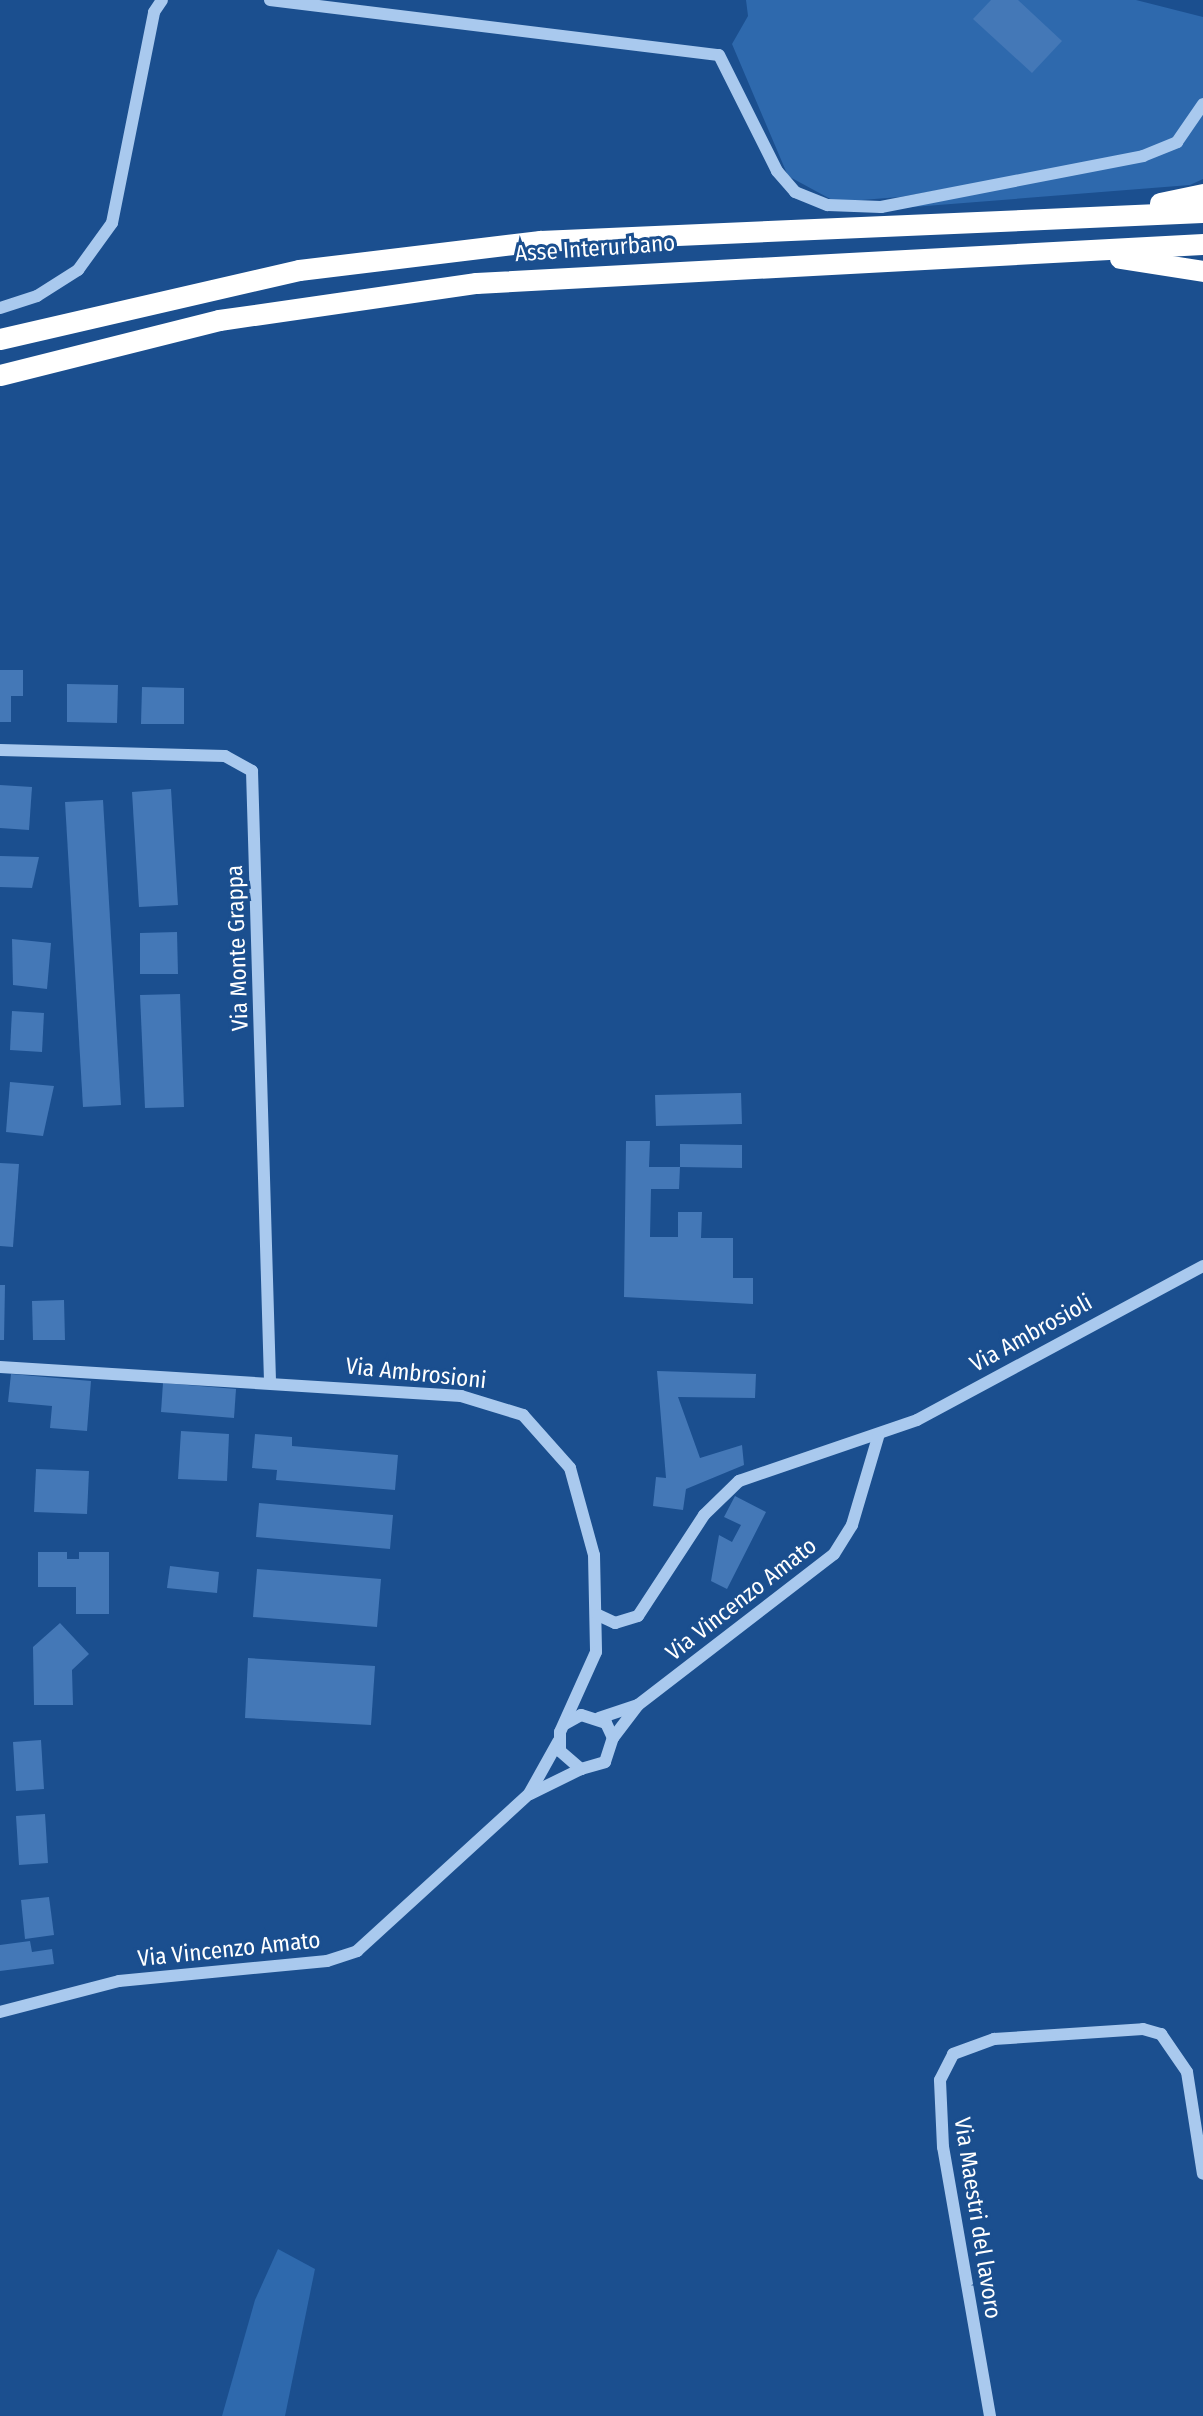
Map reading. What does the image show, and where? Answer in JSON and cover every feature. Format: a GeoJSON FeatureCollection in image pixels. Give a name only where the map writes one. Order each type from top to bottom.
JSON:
{"type":"FeatureCollection","features":[{"type":"Feature","properties":{"kind":"highway"},"geometry":{"type":"LineString","coordinates":[[1039,220],[1203,194]]}},
{"type":"Feature","properties":{"kind":"highway","name":"Asse Interurbano"},"geometry":{"type":"LineString","coordinates":[[0,340],[299,270],[540,241],[1203,212]]}},
{"type":"Feature","properties":{"kind":"highway","name":"Asse Interurbano"},"geometry":{"type":"LineString","coordinates":[[0,375],[219,320],[476,283],[1038,250],[1203,244]]}},
{"type":"Feature","properties":{"kind":"highway"},"geometry":{"type":"LineString","coordinates":[[1038,250],[1203,271]]}},
{"type":"Feature","properties":{"kind":"street"},"geometry":{"type":"LineString","coordinates":[[0,308],[37,296],[78,270],[112,223],[162,0]]}},
{"type":"Feature","properties":{"kind":"street"},"geometry":{"type":"LineString","coordinates":[[270,0],[719,55],[777,171],[795,192],[828,205],[881,207],[1143,156],[1177,142],[1203,104]]}},
{"type":"Feature","properties":{"kind":"street","name":"Via Monte Grappa"},"geometry":{"type":"LineString","coordinates":[[0,750],[225,756],[252,771],[270,1380]]}},
{"type":"Feature","properties":{"kind":"street","name":"Via Ambrosioli"},"geometry":{"type":"LineString","coordinates":[[598,1615],[615,1623],[638,1616],[704,1515],[739,1481],[926,1416],[1203,1266]]}},
{"type":"Feature","properties":{"kind":"street","name":"Via Ambrosioni"},"geometry":{"type":"LineString","coordinates":[[0,1367],[270,1380],[472,1398],[529,1419],[560,1453],[581,1496],[594,1555],[598,1615],[596,1652],[565,1724]]}},
{"type":"Feature","properties":{"kind":"street","name":"Via Vincenzo Amato"},"geometry":{"type":"LineString","coordinates":[[613,1738],[638,1705],[834,1554],[852,1525],[879,1434]]}},
{"type":"Feature","properties":{"kind":"street"},"geometry":{"type":"LineString","coordinates":[[579,1690],[613,1738],[605,1762],[581,1769],[565,1759],[558,1742],[565,1724],[595,1716]]}},
{"type":"Feature","properties":{"kind":"street","name":"Via Vincenzo Amato"},"geometry":{"type":"LineString","coordinates":[[595,1716],[638,1705]]}},
{"type":"Feature","properties":{"kind":"street","name":"Via Vincenzo Amato"},"geometry":{"type":"LineString","coordinates":[[529,1794],[558,1742]]}},
{"type":"Feature","properties":{"kind":"street","name":"Via Vincenzo Amato"},"geometry":{"type":"LineString","coordinates":[[0,2011],[128,1979],[315,1963],[357,1951],[529,1794],[581,1769]]}},
{"type":"Feature","properties":{"kind":"street","name":"Via Maestri del lavoro"},"geometry":{"type":"LineString","coordinates":[[990,2416],[943,2147],[940,2080],[953,2054],[994,2039],[1143,2029],[1160,2034],[1187,2072],[1203,2174]]}},
{"type":"Feature","properties":{"kind":"shaded area"},"geometry":{"type":"Polygon","coordinates":[[[746,0],[1136,0],[1203,17],[1203,99],[1174,140],[1143,153],[900,197],[836,202],[788,176],[732,44],[748,16],[746,0]]]}},
{"type":"Feature","properties":{"kind":"shaded area"},"geometry":{"type":"Polygon","coordinates":[[[1203,112],[1203,179],[1190,185],[900,208],[1146,160],[1203,112]]]}},
{"type":"Feature","properties":{"kind":"shaded area"},"geometry":{"type":"Polygon","coordinates":[[[278,2249],[315,2269],[285,2416],[222,2416],[255,2300],[278,2249]]]}},
{"type":"Feature","properties":{"kind":"building"},"geometry":{"type":"Polygon","coordinates":[[[991,0],[1018,0],[1062,41],[1032,73],[973,19],[991,0]]]}},
{"type":"Feature","properties":{"kind":"building"},"geometry":{"type":"Polygon","coordinates":[[[0,670],[23,670],[23,696],[11,696],[11,722],[0,722],[0,670]]]}},
{"type":"Feature","properties":{"kind":"building"},"geometry":{"type":"Polygon","coordinates":[[[67,684],[118,685],[117,723],[67,722],[67,684]]]}},
{"type":"Feature","properties":{"kind":"building"},"geometry":{"type":"Polygon","coordinates":[[[142,687],[184,688],[184,724],[141,724],[142,687]]]}},
{"type":"Feature","properties":{"kind":"building"},"geometry":{"type":"Polygon","coordinates":[[[0,785],[32,787],[29,830],[0,828],[0,785]]]}},
{"type":"Feature","properties":{"kind":"building"},"geometry":{"type":"Polygon","coordinates":[[[171,789],[178,905],[139,907],[132,792],[171,789]]]}},
{"type":"Feature","properties":{"kind":"building"},"geometry":{"type":"Polygon","coordinates":[[[103,800],[121,1105],[83,1107],[65,802],[103,800]]]}},
{"type":"Feature","properties":{"kind":"building"},"geometry":{"type":"Polygon","coordinates":[[[0,856],[39,857],[32,888],[0,887],[0,856]]]}},
{"type":"Feature","properties":{"kind":"building"},"geometry":{"type":"Polygon","coordinates":[[[177,932],[178,974],[140,974],[140,933],[177,932]]]}},
{"type":"Feature","properties":{"kind":"building"},"geometry":{"type":"Polygon","coordinates":[[[12,939],[51,943],[47,989],[13,985],[12,939]]]}},
{"type":"Feature","properties":{"kind":"building"},"geometry":{"type":"Polygon","coordinates":[[[180,994],[184,1107],[145,1108],[140,995],[180,994]]]}},
{"type":"Feature","properties":{"kind":"building"},"geometry":{"type":"Polygon","coordinates":[[[12,1011],[44,1013],[42,1052],[10,1050],[12,1011]]]}},
{"type":"Feature","properties":{"kind":"building"},"geometry":{"type":"Polygon","coordinates":[[[10,1082],[54,1086],[43,1136],[6,1132],[10,1082]]]}},
{"type":"Feature","properties":{"kind":"building"},"geometry":{"type":"Polygon","coordinates":[[[741,1093],[742,1124],[656,1126],[655,1095],[741,1093]]]}},
{"type":"Feature","properties":{"kind":"building"},"geometry":{"type":"Polygon","coordinates":[[[626,1141],[650,1141],[649,1167],[680,1167],[679,1189],[651,1189],[650,1237],[678,1237],[678,1212],[702,1212],[701,1238],[733,1238],[733,1278],[753,1278],[753,1304],[624,1297],[626,1141]]]}},
{"type":"Feature","properties":{"kind":"building"},"geometry":{"type":"Polygon","coordinates":[[[680,1144],[742,1145],[742,1168],[680,1167],[680,1144]]]}},
{"type":"Feature","properties":{"kind":"building"},"geometry":{"type":"Polygon","coordinates":[[[0,1163],[19,1164],[13,1247],[0,1246],[0,1163]]]}},
{"type":"Feature","properties":{"kind":"building"},"geometry":{"type":"Polygon","coordinates":[[[0,1285],[5,1285],[4,1340],[0,1340],[0,1285]]]}},
{"type":"Feature","properties":{"kind":"building"},"geometry":{"type":"Polygon","coordinates":[[[64,1300],[65,1340],[33,1340],[32,1301],[64,1300]]]}},
{"type":"Feature","properties":{"kind":"building"},"geometry":{"type":"Polygon","coordinates":[[[657,1371],[756,1374],[755,1398],[678,1397],[700,1458],[742,1445],[744,1465],[686,1489],[683,1510],[653,1506],[656,1477],[666,1478],[657,1371]]]}},
{"type":"Feature","properties":{"kind":"building"},"geometry":{"type":"Polygon","coordinates":[[[11,1374],[91,1381],[87,1431],[50,1428],[52,1406],[8,1402],[11,1374]]]}},
{"type":"Feature","properties":{"kind":"building"},"geometry":{"type":"Polygon","coordinates":[[[163,1383],[236,1389],[234,1418],[161,1412],[163,1383]]]}},
{"type":"Feature","properties":{"kind":"building"},"geometry":{"type":"Polygon","coordinates":[[[181,1431],[229,1434],[227,1481],[178,1479],[181,1431]]]}},
{"type":"Feature","properties":{"kind":"building"},"geometry":{"type":"Polygon","coordinates":[[[255,1434],[292,1437],[292,1446],[398,1455],[395,1490],[276,1480],[277,1470],[252,1468],[255,1434]]]}},
{"type":"Feature","properties":{"kind":"building"},"geometry":{"type":"Polygon","coordinates":[[[36,1469],[89,1471],[87,1514],[34,1512],[36,1469]]]}},
{"type":"Feature","properties":{"kind":"building"},"geometry":{"type":"Polygon","coordinates":[[[735,1496],[766,1512],[727,1589],[711,1581],[719,1535],[732,1542],[741,1525],[724,1517],[735,1496]]]}},
{"type":"Feature","properties":{"kind":"building"},"geometry":{"type":"Polygon","coordinates":[[[259,1503],[393,1515],[390,1549],[256,1537],[259,1503]]]}},
{"type":"Feature","properties":{"kind":"building"},"geometry":{"type":"Polygon","coordinates":[[[38,1552],[67,1552],[67,1559],[79,1559],[79,1552],[109,1552],[109,1614],[76,1614],[76,1587],[38,1587],[38,1552]]]}},
{"type":"Feature","properties":{"kind":"building"},"geometry":{"type":"Polygon","coordinates":[[[170,1566],[219,1572],[217,1593],[167,1588],[170,1566]]]}},
{"type":"Feature","properties":{"kind":"building"},"geometry":{"type":"Polygon","coordinates":[[[257,1569],[381,1579],[377,1627],[253,1617],[257,1569]]]}},
{"type":"Feature","properties":{"kind":"building"},"geometry":{"type":"Polygon","coordinates":[[[60,1623],[89,1654],[72,1670],[73,1705],[34,1705],[33,1647],[60,1623]]]}},
{"type":"Feature","properties":{"kind":"building"},"geometry":{"type":"Polygon","coordinates":[[[248,1658],[375,1666],[371,1725],[245,1718],[248,1658]]]}},
{"type":"Feature","properties":{"kind":"building"},"geometry":{"type":"Polygon","coordinates":[[[41,1740],[44,1789],[16,1791],[13,1742],[41,1740]]]}},
{"type":"Feature","properties":{"kind":"building"},"geometry":{"type":"Polygon","coordinates":[[[45,1814],[48,1863],[19,1865],[16,1816],[45,1814]]]}},
{"type":"Feature","properties":{"kind":"building"},"geometry":{"type":"Polygon","coordinates":[[[49,1897],[54,1935],[25,1939],[21,1900],[49,1897]]]}},
{"type":"Feature","properties":{"kind":"building"},"geometry":{"type":"Polygon","coordinates":[[[30,1941],[32,1952],[52,1949],[54,1964],[0,1971],[0,1945],[30,1941]]]}}]}
